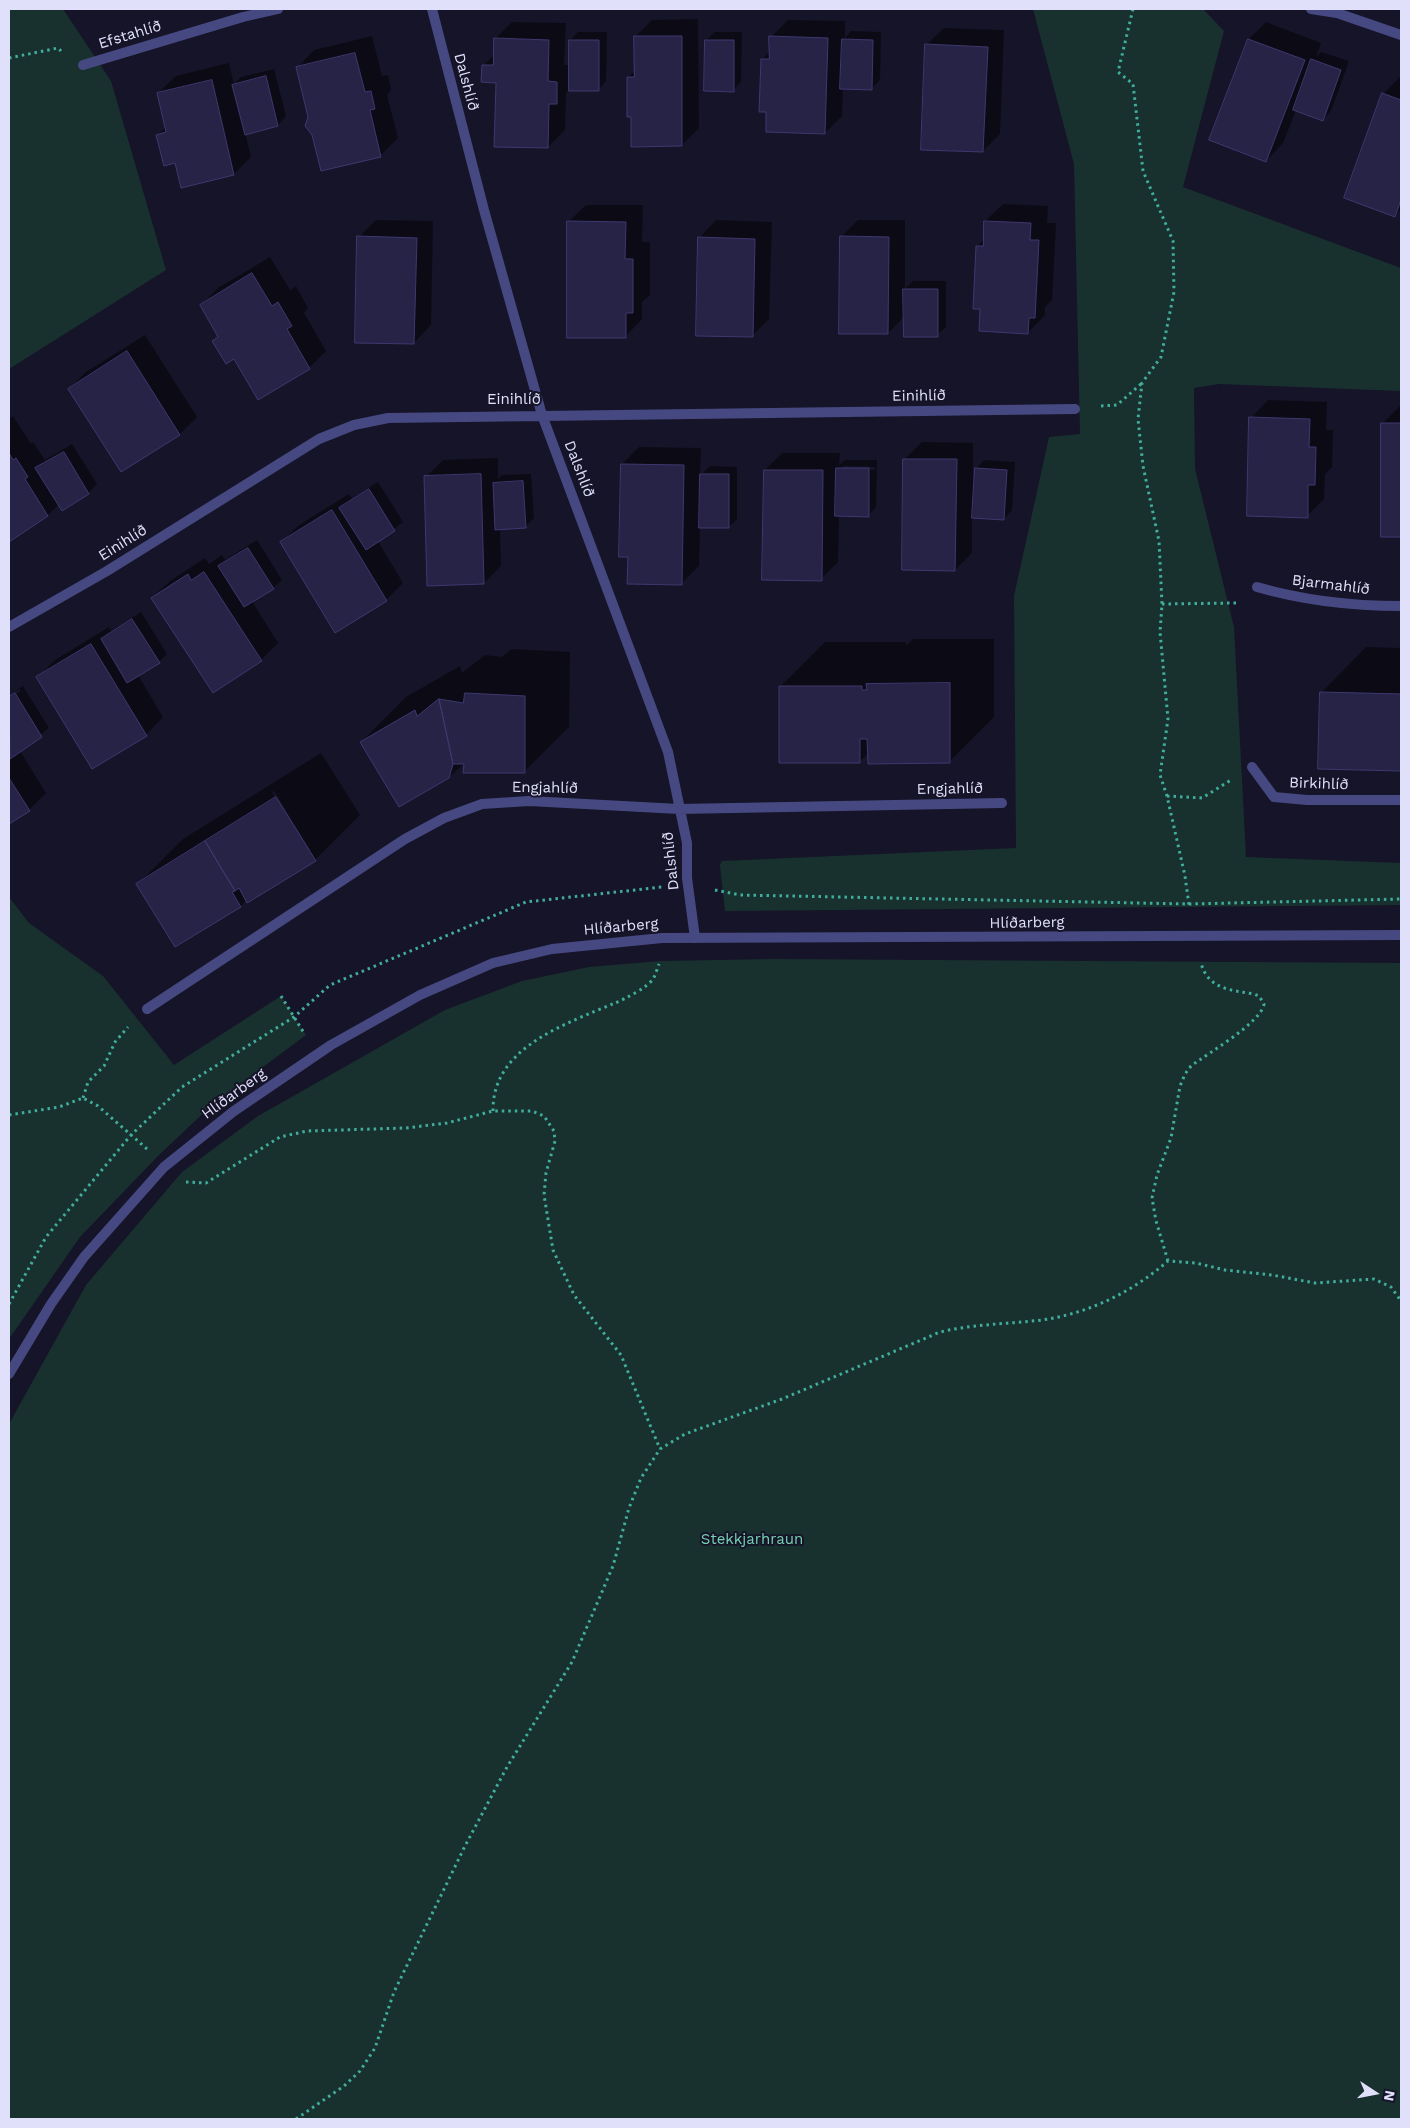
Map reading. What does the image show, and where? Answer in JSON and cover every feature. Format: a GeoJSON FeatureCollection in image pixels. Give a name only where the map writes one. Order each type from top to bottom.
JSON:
{"type":"FeatureCollection","features":[{"type":"Feature","properties":{"kind":"street","name":"Efstahlíð"},"geometry":{"type":"LineString","coordinates":[[83,65],[243,13],[278,9]]}},
{"type":"Feature","properties":{"kind":"street","name":"Dalshlíð"},"geometry":{"type":"LineString","coordinates":[[432,9],[484,210],[542,415],[668,752],[688,843],[689,886],[695,938]]}},
{"type":"Feature","properties":{"kind":"street"},"geometry":{"type":"LineString","coordinates":[[1311,9],[1337,11],[1401,35]]}},
{"type":"Feature","properties":{"kind":"street","name":"Einihlíð"},"geometry":{"type":"LineString","coordinates":[[9,627],[107,571],[319,439],[345,428],[388,418],[1075,409]]}},
{"type":"Feature","properties":{"kind":"street","name":"Bjarmahlíð"},"geometry":{"type":"LineString","coordinates":[[1258,587],[1307,600],[1346,605],[1401,606]]}},
{"type":"Feature","properties":{"kind":"street","name":"Birkihlíð"},"geometry":{"type":"LineString","coordinates":[[1252,767],[1274,797],[1307,800],[1401,800]]}},
{"type":"Feature","properties":{"kind":"street","name":"Engjahlíð"},"geometry":{"type":"LineString","coordinates":[[146,1009],[405,839],[444,818],[482,804],[530,801],[679,809],[1002,803]]}},
{"type":"Feature","properties":{"kind":"street","name":"Hlíðarberg"},"geometry":{"type":"LineString","coordinates":[[9,1374],[51,1304],[84,1257],[164,1167],[234,1111],[318,1055],[420,996],[493,963],[552,949],[662,938],[974,939],[1401,935]]}},
{"type":"Feature","properties":{"kind":"path"},"geometry":{"type":"LineString","coordinates":[[1075,409],[1117,405],[1142,383],[1161,356],[1174,292],[1173,241],[1142,171],[1133,84],[1118,72],[1133,9]]}},
{"type":"Feature","properties":{"kind":"path"},"geometry":{"type":"LineString","coordinates":[[9,58],[58,48],[83,65]]}},
{"type":"Feature","properties":{"kind":"path"},"geometry":{"type":"LineString","coordinates":[[1142,383],[1138,419],[1143,466],[1159,541],[1162,604],[1160,632],[1168,719],[1160,775],[1167,796],[1185,876],[1194,936],[1202,966],[1208,979],[1219,987],[1254,994],[1259,996],[1264,1004],[1260,1014],[1251,1022],[1191,1066],[1184,1074],[1180,1086],[1174,1129],[1157,1175],[1152,1198],[1156,1220],[1168,1261]]}},
{"type":"Feature","properties":{"kind":"path"},"geometry":{"type":"LineString","coordinates":[[1162,604],[1235,604],[1258,587]]}},
{"type":"Feature","properties":{"kind":"path"},"geometry":{"type":"LineString","coordinates":[[1167,796],[1202,798],[1252,767]]}},
{"type":"Feature","properties":{"kind":"path"},"geometry":{"type":"LineString","coordinates":[[9,1304],[46,1237],[132,1135],[182,1087],[294,1017],[330,984],[526,902],[667,886],[689,886],[740,895],[1189,904],[1401,899]]}},
{"type":"Feature","properties":{"kind":"path"},"geometry":{"type":"LineString","coordinates":[[493,1111],[495,1086],[503,1070],[512,1059],[550,1032],[626,999],[653,980],[661,961],[662,938]]}},
{"type":"Feature","properties":{"kind":"path"},"geometry":{"type":"LineString","coordinates":[[281,996],[318,1055]]}},
{"type":"Feature","properties":{"kind":"path"},"geometry":{"type":"LineString","coordinates":[[82,1098],[88,1082],[104,1066],[115,1042],[146,1009]]}},
{"type":"Feature","properties":{"kind":"path"},"geometry":{"type":"LineString","coordinates":[[9,1115],[59,1107],[82,1098],[98,1106],[132,1135],[164,1167],[182,1181],[206,1184],[280,1137],[292,1134],[307,1131],[406,1128],[447,1123],[493,1111],[532,1111],[544,1116],[550,1123],[555,1141],[546,1173],[544,1195],[553,1250],[574,1295],[621,1355],[660,1448]]}},
{"type":"Feature","properties":{"kind":"path"},"geometry":{"type":"LineString","coordinates":[[296,2119],[344,2086],[360,2071],[375,2048],[394,1992],[465,1846],[507,1767],[572,1662],[613,1566],[629,1508],[641,1478],[660,1448],[685,1434],[782,1399],[940,1332],[963,1326],[1042,1320],[1082,1312],[1116,1297],[1152,1275],[1168,1261],[1196,1263],[1225,1270],[1272,1275],[1315,1284],[1374,1279],[1390,1286],[1401,1301]]}},
{"type":"Feature","properties":{"kind":"green space"},"geometry":{"type":"Polygon","coordinates":[[[9,9],[63,9],[111,81],[166,270],[9,369],[9,9]]]}},
{"type":"Feature","properties":{"kind":"green space"},"geometry":{"type":"Polygon","coordinates":[[[1033,9],[1203,9],[1224,31],[1183,187],[1401,268],[1401,391],[1219,384],[1194,388],[1195,469],[1234,627],[1246,857],[1401,863],[1401,905],[725,911],[720,865],[722,861],[1016,848],[1014,596],[1049,437],[1080,434],[1074,164],[1033,9]]]}},
{"type":"Feature","properties":{"kind":"green space"},"geometry":{"type":"Polygon","coordinates":[[[9,897],[29,923],[103,976],[174,1065],[281,996],[306,1035],[212,1105],[159,1155],[80,1237],[9,1339],[9,897]]]}},
{"type":"Feature","properties":{"kind":"green space","name":"Stekkjarhraun"},"geometry":{"type":"Polygon","coordinates":[[[773,959],[1401,963],[1401,2119],[9,2119],[9,1424],[86,1285],[182,1172],[258,1116],[445,1010],[522,981],[589,967],[661,961],[773,959]]]}},
{"type":"Feature","properties":{"kind":"building"},"geometry":{"type":"Polygon","coordinates":[[[634,36],[682,36],[682,146],[631,147],[631,117],[627,117],[627,77],[634,77],[634,36]]]}},
{"type":"Feature","properties":{"kind":"building"},"geometry":{"type":"Polygon","coordinates":[[[769,36],[828,38],[825,134],[766,132],[766,112],[759,112],[761,59],[769,59],[769,36]]]}},
{"type":"Feature","properties":{"kind":"building"},"geometry":{"type":"Polygon","coordinates":[[[494,38],[549,40],[548,81],[557,82],[557,104],[549,104],[548,148],[494,147],[496,83],[481,82],[482,65],[493,65],[494,38]]]}},
{"type":"Feature","properties":{"kind":"building"},"geometry":{"type":"Polygon","coordinates":[[[842,39],[873,40],[872,90],[840,89],[842,39]]]}},
{"type":"Feature","properties":{"kind":"building"},"geometry":{"type":"Polygon","coordinates":[[[1248,39],[1305,60],[1266,162],[1209,140],[1248,39]]]}},
{"type":"Feature","properties":{"kind":"building"},"geometry":{"type":"Polygon","coordinates":[[[569,40],[599,40],[599,91],[569,91],[569,40]]]}},
{"type":"Feature","properties":{"kind":"building"},"geometry":{"type":"Polygon","coordinates":[[[705,40],[734,40],[734,92],[704,91],[705,40]]]}},
{"type":"Feature","properties":{"kind":"building"},"geometry":{"type":"Polygon","coordinates":[[[925,44],[988,47],[983,152],[921,150],[925,44]]]}},
{"type":"Feature","properties":{"kind":"building"},"geometry":{"type":"Polygon","coordinates":[[[355,53],[365,92],[371,91],[375,109],[370,110],[381,157],[321,171],[312,135],[305,126],[308,117],[296,67],[355,53]]]}},
{"type":"Feature","properties":{"kind":"building"},"geometry":{"type":"Polygon","coordinates":[[[1311,59],[1341,70],[1323,121],[1293,110],[1311,59]]]}},
{"type":"Feature","properties":{"kind":"building"},"geometry":{"type":"Polygon","coordinates":[[[266,76],[278,126],[245,135],[232,85],[266,76]]]}},
{"type":"Feature","properties":{"kind":"building"},"geometry":{"type":"Polygon","coordinates":[[[212,80],[234,175],[181,188],[175,163],[164,166],[156,135],[166,132],[157,93],[212,80]]]}},
{"type":"Feature","properties":{"kind":"building"},"geometry":{"type":"Polygon","coordinates":[[[1382,93],[1401,100],[1401,200],[1395,217],[1344,198],[1382,93]]]}},
{"type":"Feature","properties":{"kind":"building"},"geometry":{"type":"Polygon","coordinates":[[[567,221],[626,222],[625,259],[633,259],[633,313],[626,313],[626,338],[567,338],[567,221]]]}},
{"type":"Feature","properties":{"kind":"building"},"geometry":{"type":"Polygon","coordinates":[[[984,221],[1031,223],[1030,240],[1039,240],[1035,318],[1029,318],[1028,334],[979,331],[980,309],[973,309],[976,246],[983,246],[984,221]]]}},
{"type":"Feature","properties":{"kind":"building"},"geometry":{"type":"Polygon","coordinates":[[[357,236],[417,238],[414,344],[355,343],[357,236]]]}},
{"type":"Feature","properties":{"kind":"building"},"geometry":{"type":"Polygon","coordinates":[[[840,236],[889,237],[888,334],[839,334],[840,236]]]}},
{"type":"Feature","properties":{"kind":"building"},"geometry":{"type":"Polygon","coordinates":[[[698,237],[755,239],[753,337],[696,336],[698,237]]]}},
{"type":"Feature","properties":{"kind":"building"},"geometry":{"type":"Polygon","coordinates":[[[252,273],[272,306],[278,302],[292,326],[287,329],[310,369],[258,400],[234,359],[226,364],[212,341],[218,337],[200,305],[252,273]]]}},
{"type":"Feature","properties":{"kind":"building"},"geometry":{"type":"Polygon","coordinates":[[[903,289],[938,289],[938,337],[904,337],[903,289]]]}},
{"type":"Feature","properties":{"kind":"building"},"geometry":{"type":"Polygon","coordinates":[[[127,351],[180,435],[121,472],[68,389],[127,351]]]}},
{"type":"Feature","properties":{"kind":"building"},"geometry":{"type":"Polygon","coordinates":[[[1249,417],[1310,419],[1309,447],[1316,447],[1315,485],[1308,485],[1308,518],[1247,516],[1249,417]]]}},
{"type":"Feature","properties":{"kind":"building"},"geometry":{"type":"Polygon","coordinates":[[[1381,423],[1401,423],[1401,537],[1381,537],[1381,423]]]}},
{"type":"Feature","properties":{"kind":"building"},"geometry":{"type":"Polygon","coordinates":[[[64,452],[89,494],[62,511],[35,468],[64,452]]]}},
{"type":"Feature","properties":{"kind":"building"},"geometry":{"type":"Polygon","coordinates":[[[9,453],[13,460],[16,458],[28,477],[25,479],[48,516],[9,542],[9,453]]]}},
{"type":"Feature","properties":{"kind":"building"},"geometry":{"type":"Polygon","coordinates":[[[903,459],[957,459],[955,571],[902,570],[903,459]]]}},
{"type":"Feature","properties":{"kind":"building"},"geometry":{"type":"Polygon","coordinates":[[[621,464],[684,465],[682,585],[627,584],[628,557],[619,557],[621,464]]]}},
{"type":"Feature","properties":{"kind":"building"},"geometry":{"type":"Polygon","coordinates":[[[836,468],[869,468],[869,517],[835,516],[836,468]]]}},
{"type":"Feature","properties":{"kind":"building"},"geometry":{"type":"Polygon","coordinates":[[[975,468],[1007,470],[1004,520],[972,518],[975,468]]]}},
{"type":"Feature","properties":{"kind":"building"},"geometry":{"type":"Polygon","coordinates":[[[764,470],[823,470],[822,581],[762,580],[764,470]]]}},
{"type":"Feature","properties":{"kind":"building"},"geometry":{"type":"Polygon","coordinates":[[[481,474],[484,584],[427,586],[424,476],[481,474]]]}},
{"type":"Feature","properties":{"kind":"building"},"geometry":{"type":"Polygon","coordinates":[[[700,474],[729,474],[729,528],[699,528],[700,474]]]}},
{"type":"Feature","properties":{"kind":"building"},"geometry":{"type":"Polygon","coordinates":[[[523,481],[526,528],[495,530],[493,483],[523,481]]]}},
{"type":"Feature","properties":{"kind":"building"},"geometry":{"type":"Polygon","coordinates":[[[369,489],[395,531],[366,550],[339,508],[369,489]]]}},
{"type":"Feature","properties":{"kind":"building"},"geometry":{"type":"Polygon","coordinates":[[[332,510],[387,601],[335,633],[280,542],[332,510]]]}},
{"type":"Feature","properties":{"kind":"building"},"geometry":{"type":"Polygon","coordinates":[[[248,548],[274,589],[244,607],[218,566],[248,548]]]}},
{"type":"Feature","properties":{"kind":"building"},"geometry":{"type":"Polygon","coordinates":[[[204,572],[262,661],[213,693],[151,598],[188,574],[191,580],[204,572]]]}},
{"type":"Feature","properties":{"kind":"building"},"geometry":{"type":"Polygon","coordinates":[[[132,619],[160,663],[127,683],[101,639],[132,619]]]}},
{"type":"Feature","properties":{"kind":"building"},"geometry":{"type":"Polygon","coordinates":[[[91,644],[147,736],[92,769],[36,677],[91,644]]]}},
{"type":"Feature","properties":{"kind":"building"},"geometry":{"type":"Polygon","coordinates":[[[950,683],[950,763],[868,764],[867,739],[860,739],[860,763],[779,763],[779,686],[862,686],[862,690],[867,690],[866,684],[950,683]]]}},
{"type":"Feature","properties":{"kind":"building"},"geometry":{"type":"Polygon","coordinates":[[[1320,692],[1401,694],[1401,771],[1318,769],[1320,692]]]}},
{"type":"Feature","properties":{"kind":"building"},"geometry":{"type":"Polygon","coordinates":[[[15,693],[42,737],[10,759],[9,697],[15,693]]]}},
{"type":"Feature","properties":{"kind":"building"},"geometry":{"type":"Polygon","coordinates":[[[465,693],[525,696],[525,773],[463,773],[464,764],[453,764],[439,699],[463,703],[465,693]]]}},
{"type":"Feature","properties":{"kind":"building"},"geometry":{"type":"Polygon","coordinates":[[[439,699],[453,764],[449,778],[399,807],[360,742],[415,710],[417,716],[439,699]]]}},
{"type":"Feature","properties":{"kind":"building"},"geometry":{"type":"Polygon","coordinates":[[[9,778],[30,811],[9,824],[9,778]]]}},
{"type":"Feature","properties":{"kind":"building"},"geometry":{"type":"Polygon","coordinates":[[[276,797],[316,861],[247,903],[239,888],[235,891],[205,841],[276,797]]]}},
{"type":"Feature","properties":{"kind":"building"},"geometry":{"type":"Polygon","coordinates":[[[205,841],[235,891],[232,892],[241,907],[175,947],[136,884],[205,841]]]}}]}
